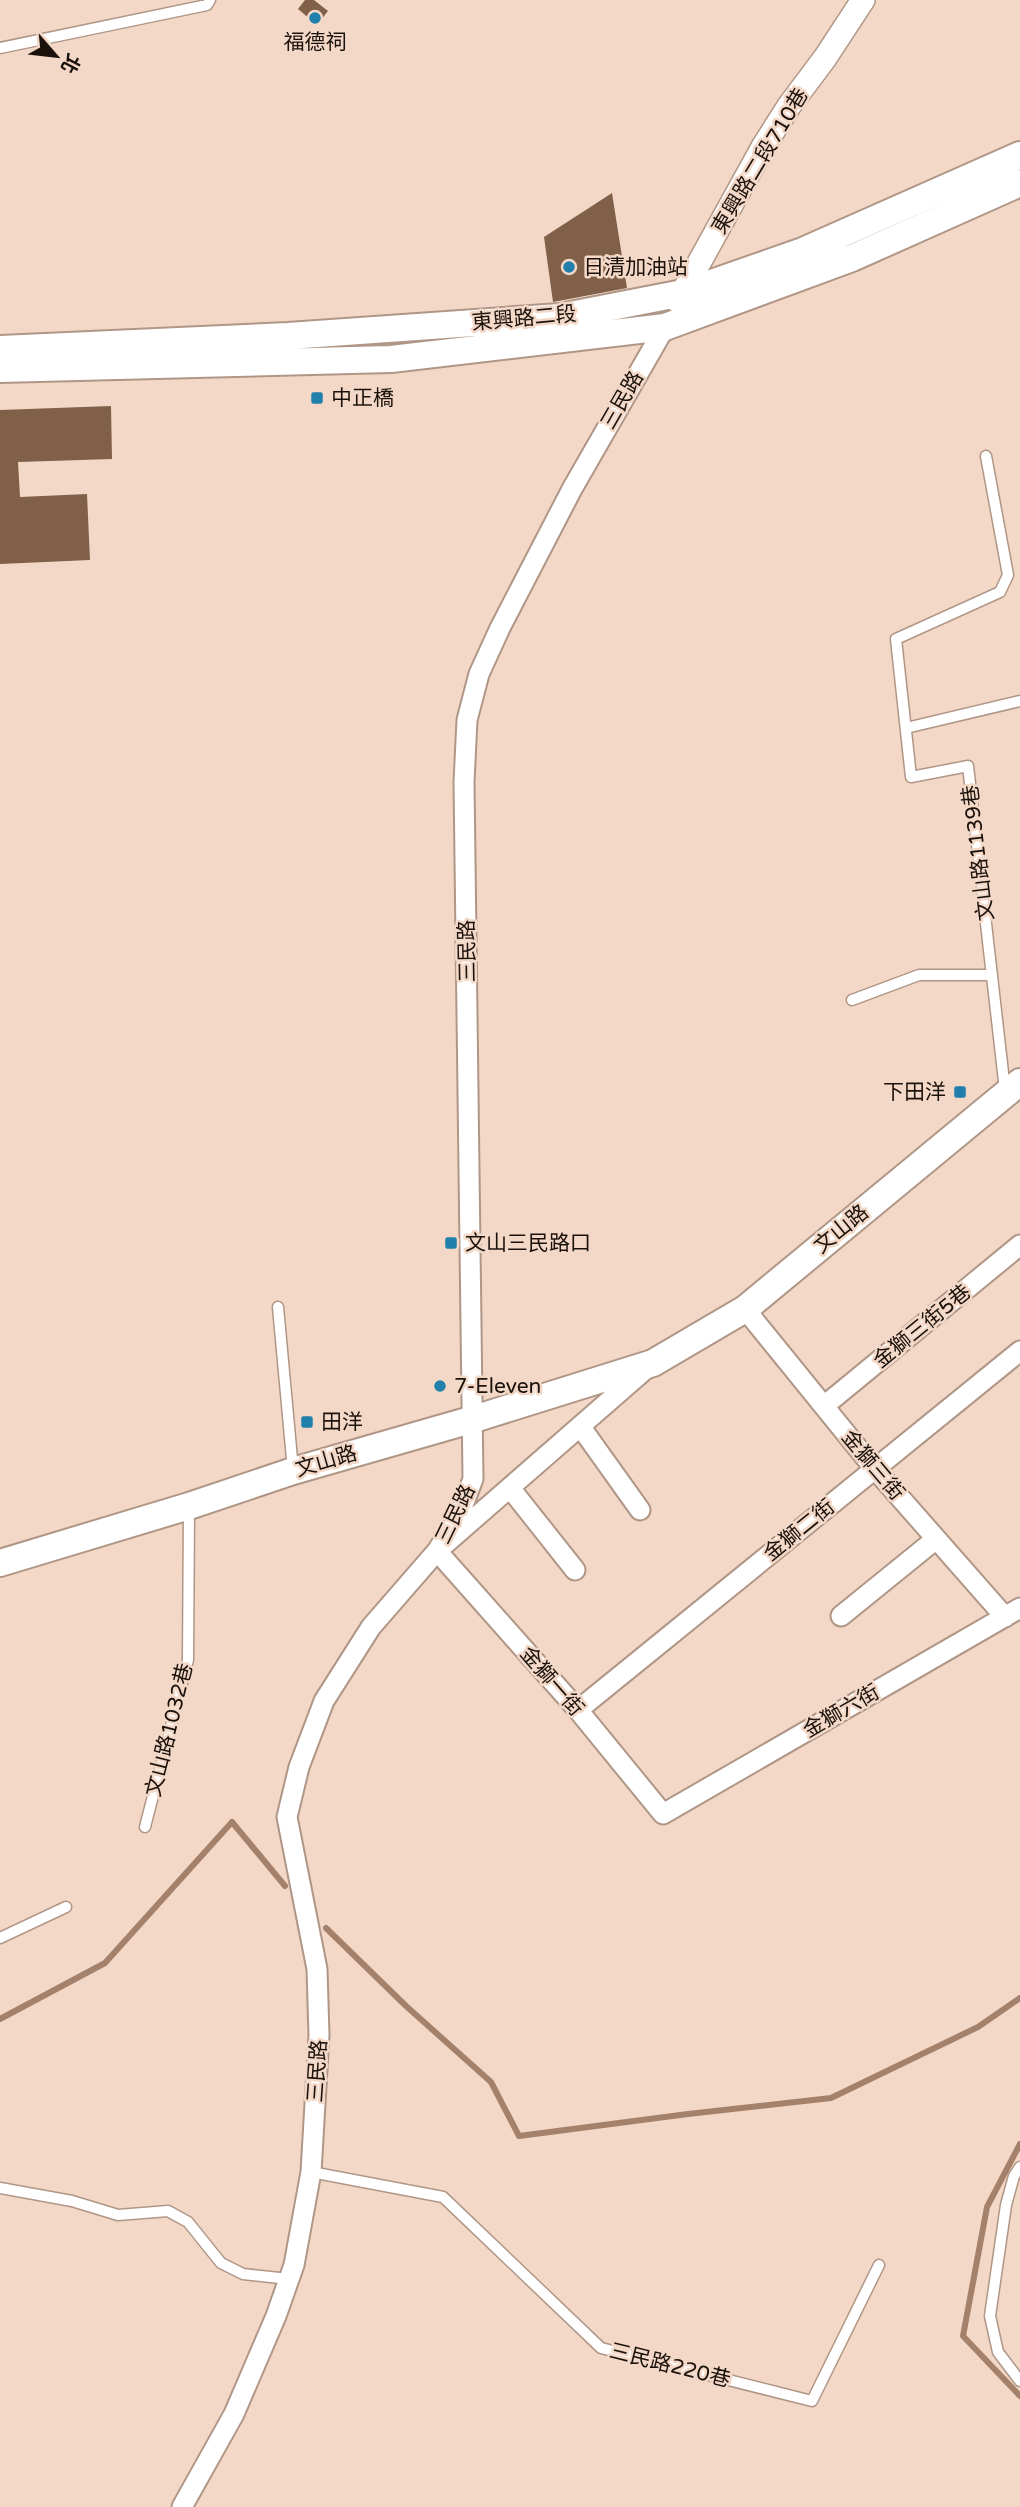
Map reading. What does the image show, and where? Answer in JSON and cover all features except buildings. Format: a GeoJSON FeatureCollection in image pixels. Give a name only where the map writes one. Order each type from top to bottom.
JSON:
{"type":"FeatureCollection","features":[{"type":"Feature","properties":{"kind":"main road","name":"東興路二段"},"geometry":{"type":"LineString","coordinates":[[0,349],[288,336],[560,317],[683,293],[803,251],[1020,155]]}},
{"type":"Feature","properties":{"kind":"main road","name":"東興路二段"},"geometry":{"type":"LineString","coordinates":[[0,369],[391,359],[664,327],[852,258],[1020,183]]}},
{"type":"Feature","properties":{"kind":"main road","name":"文山路"},"geometry":{"type":"LineString","coordinates":[[0,1563],[189,1506],[293,1471],[474,1419],[653,1363],[745,1309],[1013,1088]]}},
{"type":"Feature","properties":{"kind":"street","name":"東興路二段710巷"},"geometry":{"type":"LineString","coordinates":[[664,327],[763,147],[863,0]]}},
{"type":"Feature","properties":{"kind":"street","name":"三民路"},"geometry":{"type":"LineString","coordinates":[[182,2507],[234,2414],[276,2316],[295,2265],[311,2172],[319,2035],[317,1969],[287,1817],[299,1766],[324,1701],[371,1627],[437,1551],[459,1516],[473,1479],[464,782],[467,720],[479,674],[500,628],[572,489],[664,327]]}},
{"type":"Feature","properties":{"kind":"street","name":"金獅三街5巷"},"geometry":{"type":"LineString","coordinates":[[824,1406],[1020,1245]]}},
{"type":"Feature","properties":{"kind":"street","name":"金獅三街"},"geometry":{"type":"LineString","coordinates":[[745,1309],[874,1468],[936,1539],[1012,1613]]}},
{"type":"Feature","properties":{"kind":"street","name":"金獅二街"},"geometry":{"type":"LineString","coordinates":[[578,1710],[1020,1350]]}},
{"type":"Feature","properties":{"kind":"street","name":"文山路"},"geometry":{"type":"LineString","coordinates":[[437,1551],[653,1363]]}},
{"type":"Feature","properties":{"kind":"street"},"geometry":{"type":"LineString","coordinates":[[580,1426],[640,1510]]}},
{"type":"Feature","properties":{"kind":"street"},"geometry":{"type":"LineString","coordinates":[[510,1488],[575,1570]]}},
{"type":"Feature","properties":{"kind":"street"},"geometry":{"type":"LineString","coordinates":[[841,1616],[936,1539]]}},
{"type":"Feature","properties":{"kind":"street","name":"金獅一街"},"geometry":{"type":"LineString","coordinates":[[437,1551],[578,1710],[663,1814]]}},
{"type":"Feature","properties":{"kind":"street","name":"金獅六街"},"geometry":{"type":"LineString","coordinates":[[663,1814],[1012,1613]]}},
{"type":"Feature","properties":{"kind":"lane"},"geometry":{"type":"LineString","coordinates":[[0,48],[207,5],[210,0]]}},
{"type":"Feature","properties":{"kind":"lane","name":"文山路1139巷"},"geometry":{"type":"LineString","coordinates":[[986,456],[1008,575],[1000,592],[896,639],[911,777],[968,766],[992,975],[1013,1088]]}},
{"type":"Feature","properties":{"kind":"lane"},"geometry":{"type":"LineString","coordinates":[[906,728],[1020,701]]}},
{"type":"Feature","properties":{"kind":"lane"},"geometry":{"type":"LineString","coordinates":[[852,1000],[919,975],[992,975]]}},
{"type":"Feature","properties":{"kind":"lane"},"geometry":{"type":"LineString","coordinates":[[278,1307],[293,1471]]}},
{"type":"Feature","properties":{"kind":"lane","name":"文山路1032巷"},"geometry":{"type":"LineString","coordinates":[[145,1827],[188,1660],[189,1506]]}},
{"type":"Feature","properties":{"kind":"lane"},"geometry":{"type":"LineString","coordinates":[[0,1938],[66,1907]]}},
{"type":"Feature","properties":{"kind":"lane"},"geometry":{"type":"LineString","coordinates":[[1020,2167],[1014,2176],[1006,2205],[990,2316],[998,2352],[1020,2381]]}},
{"type":"Feature","properties":{"kind":"lane","name":"三民路220巷"},"geometry":{"type":"LineString","coordinates":[[311,2172],[443,2197],[601,2348],[812,2401],[879,2265]]}},
{"type":"Feature","properties":{"kind":"lane"},"geometry":{"type":"LineString","coordinates":[[0,2188],[72,2201],[118,2215],[167,2211],[188,2222],[221,2263],[243,2274],[289,2279]]}},
{"type":"Feature","properties":{"kind":"waterway"},"geometry":{"type":"LineString","coordinates":[[0,2019],[105,1963],[232,1822],[285,1886]]}},
{"type":"Feature","properties":{"kind":"waterway"},"geometry":{"type":"LineString","coordinates":[[326,1928],[406,2006],[491,2082],[519,2136],[831,2098],[978,2027],[1020,1998]]}},
{"type":"Feature","properties":{"kind":"waterway"},"geometry":{"type":"LineString","coordinates":[[1020,2144],[987,2207],[963,2336],[1020,2396]]}},
{"type":"Feature","properties":{"kind":"place","name":"福德祠"},"geometry":{"type":"Point","coordinates":[315,18]}},
{"type":"Feature","properties":{"kind":"place","name":"日清加油站"},"geometry":{"type":"Point","coordinates":[569,267]}},
{"type":"Feature","properties":{"kind":"place","name":"中正橋"},"geometry":{"type":"Point","coordinates":[317,398]}},
{"type":"Feature","properties":{"kind":"place","name":"下田洋"},"geometry":{"type":"Point","coordinates":[960,1092]}},
{"type":"Feature","properties":{"kind":"place","name":"文山三民路口"},"geometry":{"type":"Point","coordinates":[451,1243]}},
{"type":"Feature","properties":{"kind":"place","name":"7-Eleven"},"geometry":{"type":"Point","coordinates":[440,1386]}},
{"type":"Feature","properties":{"kind":"place","name":"田洋"},"geometry":{"type":"Point","coordinates":[307,1422]}}]}
